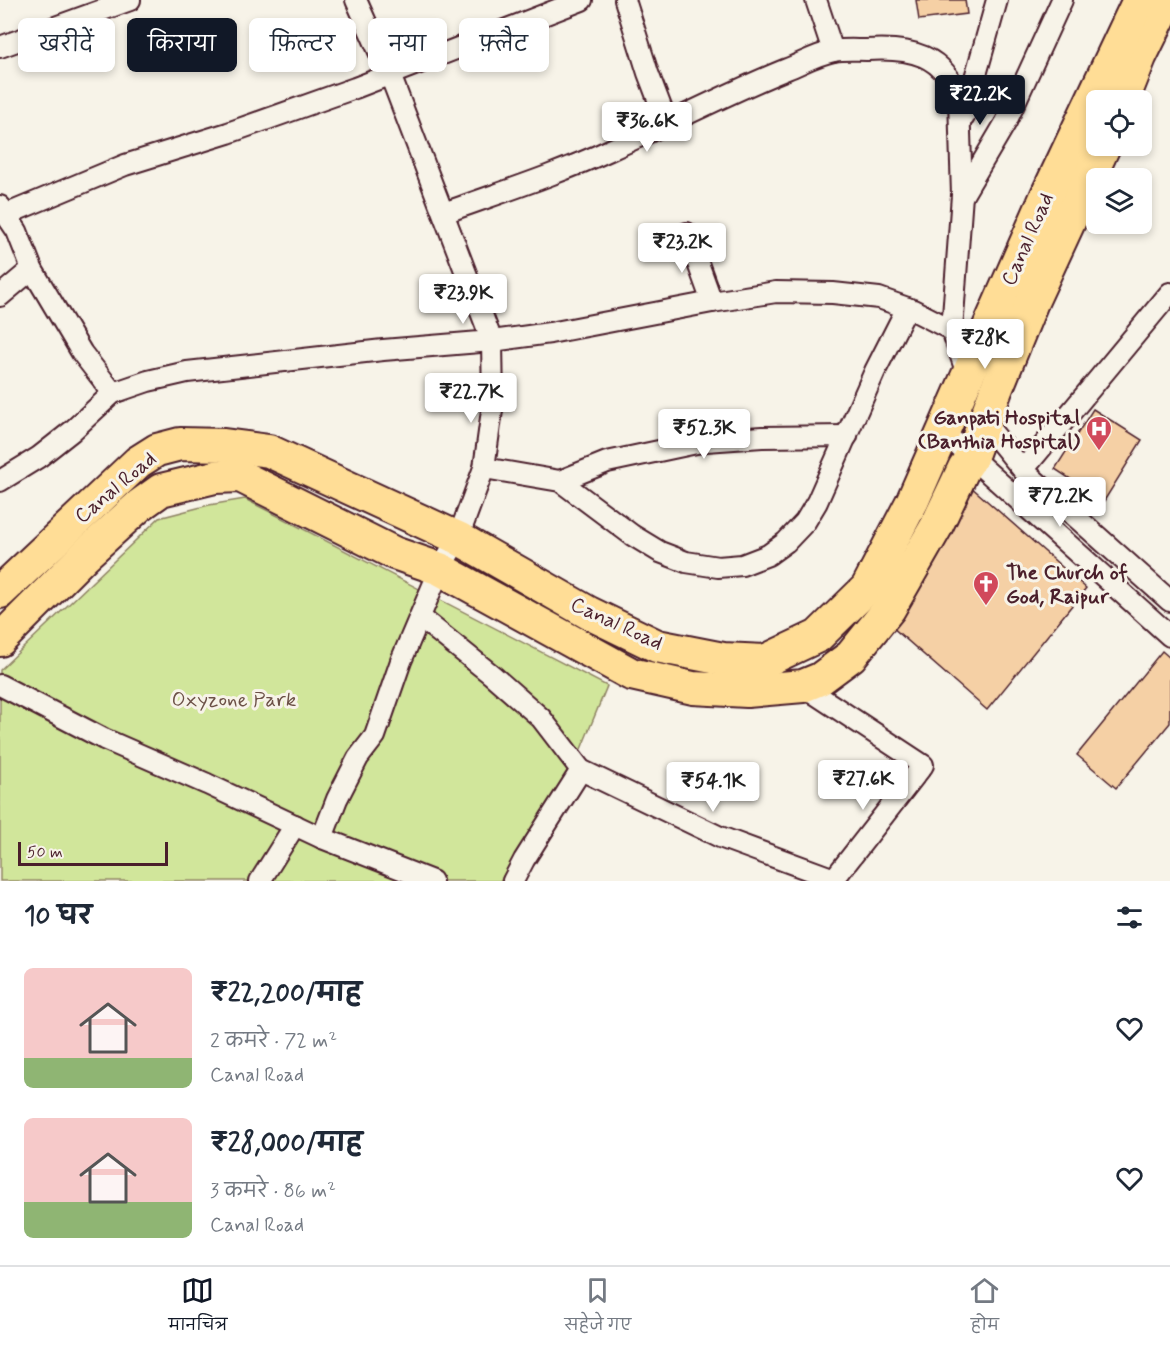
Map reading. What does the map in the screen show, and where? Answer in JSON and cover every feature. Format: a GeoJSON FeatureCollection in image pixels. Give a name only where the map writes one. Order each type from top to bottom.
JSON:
{"type":"FeatureCollection","features":[{"type":"Feature","properties":{"kind":"main road","name":"Canal Road"},"geometry":{"type":"LineString","coordinates":[[0,592],[138,462],[157,450],[180,444],[224,445],[269,451],[458,538],[589,613],[657,646],[723,659],[765,661],[818,636],[867,588],[913,500],[1047,195],[1139,0]]}},
{"type":"Feature","properties":{"kind":"main road"},"geometry":{"type":"LineString","coordinates":[[1127,90],[1140,57],[1168,0]]}},
{"type":"Feature","properties":{"kind":"main road","name":"Canal Road"},"geometry":{"type":"LineString","coordinates":[[0,640],[25,613],[140,505],[161,490],[215,477],[240,476],[394,552],[440,569],[631,674],[693,688],[747,691],[803,686],[820,679],[851,656],[890,609],[936,527],[971,458],[1032,302],[1099,156]]}},
{"type":"Feature","properties":{"kind":"street"},"geometry":{"type":"LineString","coordinates":[[0,47],[130,0]]}},
{"type":"Feature","properties":{"kind":"street"},"geometry":{"type":"LineString","coordinates":[[322,838],[337,799],[358,759],[375,736],[401,661],[440,569],[458,538],[484,468],[493,403],[492,341],[389,73],[356,0]]}},
{"type":"Feature","properties":{"kind":"street"},"geometry":{"type":"LineString","coordinates":[[113,393],[82,353],[32,269],[17,231],[2,210],[125,165],[228,133],[355,88],[582,0]]}},
{"type":"Feature","properties":{"kind":"street"},"geometry":{"type":"LineString","coordinates":[[626,0],[648,74],[667,123]]}},
{"type":"Feature","properties":{"kind":"street"},"geometry":{"type":"LineString","coordinates":[[816,0],[833,51]]}},
{"type":"Feature","properties":{"kind":"street"},"geometry":{"type":"LineString","coordinates":[[961,128],[998,0]]}},
{"type":"Feature","properties":{"kind":"street"},"geometry":{"type":"LineString","coordinates":[[962,195],[1006,122],[1062,0]]}},
{"type":"Feature","properties":{"kind":"street"},"geometry":{"type":"LineString","coordinates":[[444,213],[608,151],[764,78],[833,51],[876,49],[900,51],[931,59],[948,74],[955,85],[959,100],[962,195],[952,330],[984,422],[1023,470],[1170,601]]}},
{"type":"Feature","properties":{"kind":"street"},"geometry":{"type":"LineString","coordinates":[[687,232],[712,302]]}},
{"type":"Feature","properties":{"kind":"street"},"geometry":{"type":"LineString","coordinates":[[0,296],[32,269]]}},
{"type":"Feature","properties":{"kind":"street"},"geometry":{"type":"LineString","coordinates":[[0,481],[39,457],[72,431],[113,393],[148,381],[187,372],[383,350],[492,341],[633,318],[712,302],[795,291],[859,295],[895,303],[952,330]]}},
{"type":"Feature","properties":{"kind":"street"},"geometry":{"type":"LineString","coordinates":[[1023,470],[1170,293]]}},
{"type":"Feature","properties":{"kind":"street"},"geometry":{"type":"LineString","coordinates":[[484,468],[560,481],[606,518],[660,552],[686,562],[718,567],[742,565],[768,555],[786,542],[805,522],[817,502],[875,371],[907,308]]}},
{"type":"Feature","properties":{"kind":"street"},"geometry":{"type":"LineString","coordinates":[[943,432],[1170,636]]}},
{"type":"Feature","properties":{"kind":"street"},"geometry":{"type":"LineString","coordinates":[[560,481],[607,462],[725,438],[847,436]]}},
{"type":"Feature","properties":{"kind":"street"},"geometry":{"type":"LineString","coordinates":[[420,617],[541,718],[581,770],[720,837],[834,879],[922,765],[803,686]]}},
{"type":"Feature","properties":{"kind":"street"},"geometry":{"type":"LineString","coordinates":[[0,686],[104,739],[322,838],[432,881]]}},
{"type":"Feature","properties":{"kind":"street"},"geometry":{"type":"LineString","coordinates":[[513,881],[581,770]]}},
{"type":"Feature","properties":{"kind":"street"},"geometry":{"type":"LineString","coordinates":[[260,881],[295,825]]}},
{"type":"Feature","properties":{"kind":"green space","name":"Oxyzone Park"},"geometry":{"type":"Polygon","coordinates":[[[245,499],[607,686],[579,754],[500,881],[0,881],[0,670],[159,518],[209,505],[245,499]]]}},
{"type":"Feature","properties":{"kind":"building"},"geometry":{"type":"Polygon","coordinates":[[[916,0],[965,0],[967,14],[919,20],[916,0]]]}},
{"type":"Feature","properties":{"kind":"building"},"geometry":{"type":"Polygon","coordinates":[[[1093,409],[1142,440],[1104,501],[1055,469],[1093,409]]]}},
{"type":"Feature","properties":{"kind":"building","name":"The Church of God, Raipur"},"geometry":{"type":"Polygon","coordinates":[[[970,486],[1086,588],[987,710],[891,626],[970,486]]]}},
{"type":"Feature","properties":{"kind":"building"},"geometry":{"type":"Polygon","coordinates":[[[1162,651],[1170,658],[1170,723],[1116,788],[1077,755],[1162,651]]]}},
{"type":"Feature","properties":{"kind":"place","name":"Ganpati Hospital (Banthia Hospital)"},"geometry":{"type":"Point","coordinates":[1099,452]}},
{"type":"Feature","properties":{"kind":"place","name":"The Church of God, Raipur"},"geometry":{"type":"Point","coordinates":[986,607]}}]}
